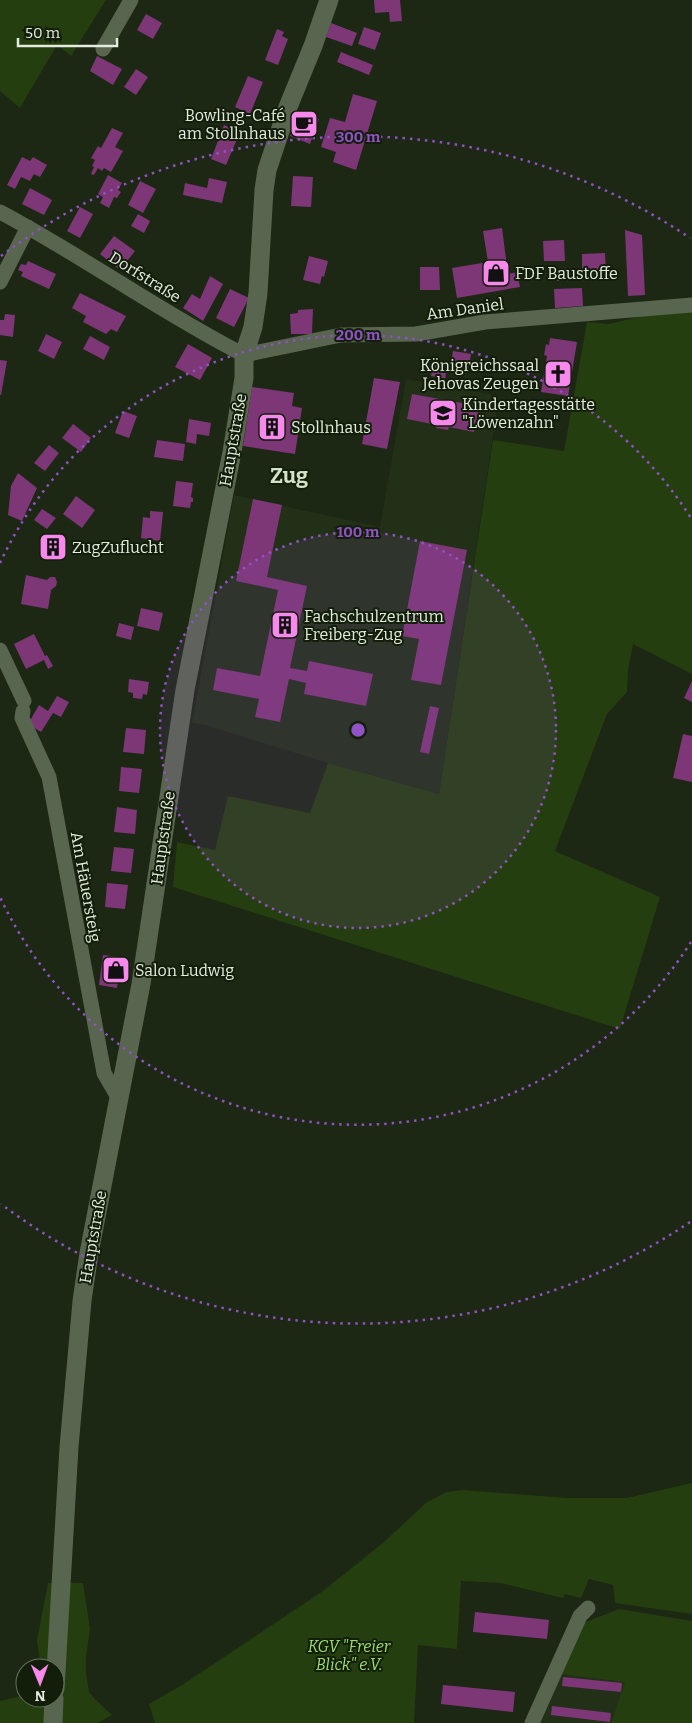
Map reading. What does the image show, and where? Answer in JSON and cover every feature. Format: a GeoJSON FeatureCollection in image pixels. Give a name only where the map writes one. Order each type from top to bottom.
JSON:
{"type":"FeatureCollection","features":[{"type":"Feature","properties":{"kind":"street"},"geometry":{"type":"LineString","coordinates":[[102,49],[131,0]]}},
{"type":"Feature","properties":{"kind":"street","name":"Hauptstraße"},"geometry":{"type":"LineString","coordinates":[[57,1658],[69,1447],[82,1301],[89,1253],[142,977],[185,690],[232,452],[244,378],[244,355],[253,327],[258,293],[266,170],[329,0]]}},
{"type":"Feature","properties":{"kind":"street","name":"Dorfstraße"},"geometry":{"type":"LineString","coordinates":[[0,212],[28,227],[192,327],[244,355]]}},
{"type":"Feature","properties":{"kind":"street"},"geometry":{"type":"LineString","coordinates":[[0,282],[28,227]]}},
{"type":"Feature","properties":{"kind":"street","name":"Am Daniel"},"geometry":{"type":"LineString","coordinates":[[244,355],[341,335],[416,334],[485,322],[692,305]]}},
{"type":"Feature","properties":{"kind":"street","name":"Am Häuersteig"},"geometry":{"type":"LineString","coordinates":[[0,650],[24,706],[22,718],[49,777],[104,1073],[119,1099]]}},
{"type":"Feature","properties":{"kind":"street"},"geometry":{"type":"LineString","coordinates":[[532,1723],[580,1616],[588,1608]]}},
{"type":"Feature","properties":{"kind":"street"},"geometry":{"type":"LineString","coordinates":[[53,1723],[54,1708]]}},
{"type":"Feature","properties":{"kind":"shaded area"},"geometry":{"type":"Polygon","coordinates":[[[406,379],[499,396],[439,794],[328,763],[205,725],[192,723],[234,495],[380,527],[406,379]]]}},
{"type":"Feature","properties":{"kind":"shaded area"},"geometry":{"type":"Polygon","coordinates":[[[558,1674],[626,1682],[611,1723],[532,1723],[558,1674]]]}},
{"type":"Feature","properties":{"kind":"green space"},"geometry":{"type":"Polygon","coordinates":[[[0,0],[106,0],[71,56],[57,45],[20,108],[0,91],[0,0]]]}},
{"type":"Feature","properties":{"kind":"green space"},"geometry":{"type":"Polygon","coordinates":[[[692,310],[692,674],[633,644],[628,670],[627,692],[607,714],[555,851],[660,897],[620,1029],[173,887],[177,842],[215,850],[228,796],[310,813],[328,763],[439,794],[493,440],[564,451],[587,322],[609,324],[646,315],[692,310]]]}},
{"type":"Feature","properties":{"kind":"green space","name":"KGV \"Freier Blick\" e.V."},"geometry":{"type":"Polygon","coordinates":[[[692,1483],[692,1614],[615,1603],[613,1585],[589,1579],[581,1598],[565,1594],[563,1598],[501,1583],[461,1581],[457,1649],[418,1645],[414,1723],[155,1723],[149,1704],[182,1685],[323,1591],[384,1542],[427,1502],[447,1492],[462,1490],[567,1498],[627,1498],[692,1483]]]}},
{"type":"Feature","properties":{"kind":"green space"},"geometry":{"type":"Polygon","coordinates":[[[48,1583],[83,1583],[90,1629],[86,1657],[89,1692],[112,1715],[98,1723],[0,1723],[0,1701],[15,1697],[15,1708],[65,1708],[65,1658],[40,1658],[37,1640],[48,1583]]]}},
{"type":"Feature","properties":{"kind":"green space"},"geometry":{"type":"Polygon","coordinates":[[[619,1609],[692,1621],[692,1723],[611,1723],[625,1682],[558,1674],[583,1623],[619,1609]]]}},
{"type":"Feature","properties":{"kind":"building"},"geometry":{"type":"Polygon","coordinates":[[[374,0],[400,0],[402,21],[390,22],[389,12],[375,13],[374,0]]]}},
{"type":"Feature","properties":{"kind":"building"},"geometry":{"type":"Polygon","coordinates":[[[146,14],[162,23],[153,39],[137,30],[146,14]]]}},
{"type":"Feature","properties":{"kind":"building"},"geometry":{"type":"Polygon","coordinates":[[[331,23],[357,33],[352,46],[326,37],[331,23]]]}},
{"type":"Feature","properties":{"kind":"building"},"geometry":{"type":"Polygon","coordinates":[[[364,27],[381,33],[375,50],[358,44],[364,27]]]}},
{"type":"Feature","properties":{"kind":"building"},"geometry":{"type":"Polygon","coordinates":[[[277,29],[284,32],[282,36],[288,39],[278,65],[265,60],[277,29]]]}},
{"type":"Feature","properties":{"kind":"building"},"geometry":{"type":"Polygon","coordinates":[[[341,52],[373,65],[369,75],[337,62],[341,52]]]}},
{"type":"Feature","properties":{"kind":"building"},"geometry":{"type":"Polygon","coordinates":[[[97,56],[122,69],[113,85],[90,71],[97,56]]]}},
{"type":"Feature","properties":{"kind":"building"},"geometry":{"type":"Polygon","coordinates":[[[136,69],[148,77],[136,95],[124,87],[136,69]]]}},
{"type":"Feature","properties":{"kind":"building"},"geometry":{"type":"Polygon","coordinates":[[[248,76],[263,82],[250,114],[235,107],[248,76]]]}},
{"type":"Feature","properties":{"kind":"building"},"geometry":{"type":"Polygon","coordinates":[[[353,94],[377,101],[356,170],[333,162],[336,152],[321,147],[330,118],[345,122],[353,94]]]}},
{"type":"Feature","properties":{"kind":"building"},"geometry":{"type":"Polygon","coordinates":[[[299,112],[319,119],[310,144],[290,136],[299,112]]]}},
{"type":"Feature","properties":{"kind":"building"},"geometry":{"type":"Polygon","coordinates":[[[224,125],[240,132],[226,165],[211,159],[224,125]]]}},
{"type":"Feature","properties":{"kind":"building"},"geometry":{"type":"Polygon","coordinates":[[[112,128],[123,133],[115,147],[123,151],[111,172],[104,168],[102,171],[98,168],[94,175],[91,174],[95,160],[91,158],[98,146],[101,148],[112,128]]]}},
{"type":"Feature","properties":{"kind":"building"},"geometry":{"type":"Polygon","coordinates":[[[22,157],[30,161],[33,157],[47,165],[40,177],[34,174],[30,181],[21,177],[15,189],[7,185],[22,157]]]}},
{"type":"Feature","properties":{"kind":"building"},"geometry":{"type":"Polygon","coordinates":[[[108,175],[122,183],[118,190],[121,192],[117,198],[114,197],[109,208],[100,203],[103,197],[98,194],[108,175]]]}},
{"type":"Feature","properties":{"kind":"building"},"geometry":{"type":"Polygon","coordinates":[[[293,176],[313,177],[311,207],[291,206],[293,176]]]}},
{"type":"Feature","properties":{"kind":"building"},"geometry":{"type":"Polygon","coordinates":[[[209,178],[227,182],[222,203],[183,195],[185,183],[207,188],[209,178]]]}},
{"type":"Feature","properties":{"kind":"building"},"geometry":{"type":"Polygon","coordinates":[[[140,181],[156,189],[143,213],[128,205],[140,181]]]}},
{"type":"Feature","properties":{"kind":"building"},"geometry":{"type":"Polygon","coordinates":[[[30,188],[52,200],[44,215],[22,204],[30,188]]]}},
{"type":"Feature","properties":{"kind":"building"},"geometry":{"type":"Polygon","coordinates":[[[80,207],[93,214],[80,238],[67,231],[80,207]]]}},
{"type":"Feature","properties":{"kind":"building"},"geometry":{"type":"Polygon","coordinates":[[[138,214],[150,221],[144,233],[131,226],[138,214]]]}},
{"type":"Feature","properties":{"kind":"building"},"geometry":{"type":"Polygon","coordinates":[[[502,228],[508,274],[517,272],[520,287],[457,298],[452,268],[488,262],[483,231],[502,228]]]}},
{"type":"Feature","properties":{"kind":"building"},"geometry":{"type":"Polygon","coordinates":[[[625,230],[642,235],[645,295],[628,296],[625,230]]]}},
{"type":"Feature","properties":{"kind":"building"},"geometry":{"type":"Polygon","coordinates":[[[114,236],[135,251],[120,270],[100,254],[114,236]]]}},
{"type":"Feature","properties":{"kind":"building"},"geometry":{"type":"Polygon","coordinates":[[[564,240],[565,261],[544,261],[543,241],[564,240]]]}},
{"type":"Feature","properties":{"kind":"building"},"geometry":{"type":"Polygon","coordinates":[[[605,253],[606,273],[582,274],[582,254],[605,253]]]}},
{"type":"Feature","properties":{"kind":"building"},"geometry":{"type":"Polygon","coordinates":[[[309,256],[328,261],[320,284],[303,280],[309,256]]]}},
{"type":"Feature","properties":{"kind":"building"},"geometry":{"type":"Polygon","coordinates":[[[28,261],[56,274],[49,289],[21,276],[23,272],[18,270],[21,264],[26,265],[28,261]]]}},
{"type":"Feature","properties":{"kind":"building"},"geometry":{"type":"Polygon","coordinates":[[[420,267],[439,267],[440,290],[420,290],[420,267]]]}},
{"type":"Feature","properties":{"kind":"building"},"geometry":{"type":"Polygon","coordinates":[[[570,268],[571,280],[557,281],[557,269],[570,268]]]}},
{"type":"Feature","properties":{"kind":"building"},"geometry":{"type":"Polygon","coordinates":[[[210,276],[223,284],[203,321],[183,308],[192,294],[200,299],[210,276]]]}},
{"type":"Feature","properties":{"kind":"building"},"geometry":{"type":"Polygon","coordinates":[[[582,288],[583,306],[555,308],[554,289],[582,288]]]}},
{"type":"Feature","properties":{"kind":"building"},"geometry":{"type":"Polygon","coordinates":[[[230,289],[249,298],[234,327],[216,318],[230,289]]]}},
{"type":"Feature","properties":{"kind":"building"},"geometry":{"type":"Polygon","coordinates":[[[80,293],[126,316],[117,332],[111,329],[106,334],[83,322],[86,316],[72,308],[80,293]]]}},
{"type":"Feature","properties":{"kind":"building"},"geometry":{"type":"Polygon","coordinates":[[[313,309],[312,334],[291,334],[290,314],[298,313],[298,310],[313,309]]]}},
{"type":"Feature","properties":{"kind":"building"},"geometry":{"type":"Polygon","coordinates":[[[5,314],[15,315],[13,337],[0,335],[0,320],[4,320],[5,314]]]}},
{"type":"Feature","properties":{"kind":"building"},"geometry":{"type":"Polygon","coordinates":[[[46,334],[62,342],[54,359],[38,351],[46,334]]]}},
{"type":"Feature","properties":{"kind":"building"},"geometry":{"type":"Polygon","coordinates":[[[90,336],[110,347],[104,360],[83,349],[90,336]]]}},
{"type":"Feature","properties":{"kind":"building","name":"Königreichssaal Jehovas Zeugen"},"geometry":{"type":"Polygon","coordinates":[[[550,338],[577,342],[568,396],[541,392],[547,356],[544,355],[546,344],[549,345],[550,338]]]}},
{"type":"Feature","properties":{"kind":"building"},"geometry":{"type":"Polygon","coordinates":[[[188,344],[212,358],[200,380],[175,367],[188,344]]]}},
{"type":"Feature","properties":{"kind":"building"},"geometry":{"type":"Polygon","coordinates":[[[453,351],[471,354],[468,372],[450,369],[453,351]]]}},
{"type":"Feature","properties":{"kind":"building"},"geometry":{"type":"Polygon","coordinates":[[[0,360],[7,361],[1,395],[0,395],[0,360]]]}},
{"type":"Feature","properties":{"kind":"building"},"geometry":{"type":"Polygon","coordinates":[[[433,360],[448,362],[445,379],[431,376],[433,360]]]}},
{"type":"Feature","properties":{"kind":"building"},"geometry":{"type":"Polygon","coordinates":[[[374,378],[400,382],[387,449],[362,444],[374,378]]]}},
{"type":"Feature","properties":{"kind":"building","name":"Stollnhaus"},"geometry":{"type":"Polygon","coordinates":[[[252,387],[294,393],[292,406],[302,408],[295,454],[243,446],[252,387]]]}},
{"type":"Feature","properties":{"kind":"building","name":"Kindertagesstätte \"Löwenzahn\""},"geometry":{"type":"Polygon","coordinates":[[[412,394],[479,406],[474,432],[449,427],[448,430],[436,428],[437,425],[407,419],[412,394]]]}},
{"type":"Feature","properties":{"kind":"building"},"geometry":{"type":"Polygon","coordinates":[[[123,411],[137,416],[129,438],[115,433],[123,411]]]}},
{"type":"Feature","properties":{"kind":"building"},"geometry":{"type":"Polygon","coordinates":[[[189,419],[211,423],[209,436],[197,434],[196,444],[186,442],[189,419]]]}},
{"type":"Feature","properties":{"kind":"building"},"geometry":{"type":"Polygon","coordinates":[[[73,424],[91,438],[81,452],[62,438],[73,424]]]}},
{"type":"Feature","properties":{"kind":"building"},"geometry":{"type":"Polygon","coordinates":[[[157,440],[185,444],[183,461],[154,457],[157,440]]]}},
{"type":"Feature","properties":{"kind":"building"},"geometry":{"type":"Polygon","coordinates":[[[49,445],[59,453],[45,471],[34,463],[49,445]]]}},
{"type":"Feature","properties":{"kind":"building"},"geometry":{"type":"Polygon","coordinates":[[[18,473],[37,488],[22,521],[8,515],[11,486],[18,473]]]}},
{"type":"Feature","properties":{"kind":"building"},"geometry":{"type":"Polygon","coordinates":[[[176,481],[193,483],[191,497],[193,502],[191,502],[190,508],[173,506],[176,481]]]}},
{"type":"Feature","properties":{"kind":"building"},"geometry":{"type":"Polygon","coordinates":[[[76,496],[95,510],[82,528],[63,514],[76,496]]]}},
{"type":"Feature","properties":{"kind":"building","name":"Fachschulzentrum Freiberg-Zug"},"geometry":{"type":"Polygon","coordinates":[[[253,499],[282,505],[267,577],[307,586],[290,668],[307,671],[309,661],[373,674],[366,706],[304,694],[306,683],[289,679],[280,722],[255,717],[259,699],[213,690],[217,668],[260,676],[278,590],[236,581],[253,499]]]}},
{"type":"Feature","properties":{"kind":"building"},"geometry":{"type":"Polygon","coordinates":[[[42,509],[56,518],[47,529],[34,520],[42,509]]]}},
{"type":"Feature","properties":{"kind":"building"},"geometry":{"type":"Polygon","coordinates":[[[150,511],[163,512],[160,541],[141,538],[143,517],[150,518],[150,511]]]}},
{"type":"Feature","properties":{"kind":"building","name":"ZugZuflucht"},"geometry":{"type":"Polygon","coordinates":[[[49,535],[66,546],[57,560],[40,548],[49,535]]]}},
{"type":"Feature","properties":{"kind":"building"},"geometry":{"type":"Polygon","coordinates":[[[420,541],[467,550],[441,685],[411,680],[419,639],[402,636],[420,541]]]}},
{"type":"Feature","properties":{"kind":"building"},"geometry":{"type":"Polygon","coordinates":[[[26,575],[47,580],[50,577],[55,577],[57,582],[56,586],[51,590],[48,609],[21,604],[26,575]]]}},
{"type":"Feature","properties":{"kind":"building"},"geometry":{"type":"Polygon","coordinates":[[[141,608],[163,613],[159,631],[137,626],[141,608]]]}},
{"type":"Feature","properties":{"kind":"building"},"geometry":{"type":"Polygon","coordinates":[[[119,623],[134,627],[131,640],[116,636],[119,623]]]}},
{"type":"Feature","properties":{"kind":"building"},"geometry":{"type":"Polygon","coordinates":[[[34,634],[45,656],[47,655],[53,666],[48,669],[44,660],[26,669],[14,644],[34,634]]]}},
{"type":"Feature","properties":{"kind":"building"},"geometry":{"type":"Polygon","coordinates":[[[129,679],[149,682],[147,695],[143,694],[142,699],[133,698],[133,693],[128,692],[129,679]]]}},
{"type":"Feature","properties":{"kind":"building"},"geometry":{"type":"Polygon","coordinates":[[[692,681],[692,702],[684,698],[692,681]]]}},
{"type":"Feature","properties":{"kind":"building"},"geometry":{"type":"Polygon","coordinates":[[[57,696],[69,702],[61,717],[53,713],[41,732],[28,724],[39,705],[48,711],[57,696]]]}},
{"type":"Feature","properties":{"kind":"building"},"geometry":{"type":"Polygon","coordinates":[[[430,706],[439,708],[429,754],[420,752],[430,706]]]}},
{"type":"Feature","properties":{"kind":"building"},"geometry":{"type":"Polygon","coordinates":[[[126,728],[146,730],[144,754],[123,752],[126,728]]]}},
{"type":"Feature","properties":{"kind":"building"},"geometry":{"type":"Polygon","coordinates":[[[683,734],[692,736],[692,782],[673,778],[683,734]]]}},
{"type":"Feature","properties":{"kind":"building"},"geometry":{"type":"Polygon","coordinates":[[[121,767],[142,769],[139,793],[119,791],[121,767]]]}},
{"type":"Feature","properties":{"kind":"building"},"geometry":{"type":"Polygon","coordinates":[[[117,807],[137,810],[135,834],[114,832],[117,807]]]}},
{"type":"Feature","properties":{"kind":"building"},"geometry":{"type":"Polygon","coordinates":[[[114,847],[134,849],[131,873],[111,871],[114,847]]]}},
{"type":"Feature","properties":{"kind":"building"},"geometry":{"type":"Polygon","coordinates":[[[107,883],[128,885],[125,909],[105,907],[107,883]]]}},
{"type":"Feature","properties":{"kind":"building"},"geometry":{"type":"Polygon","coordinates":[[[103,955],[121,957],[117,988],[99,985],[103,955]]]}},
{"type":"Feature","properties":{"kind":"building"},"geometry":{"type":"Polygon","coordinates":[[[475,1612],[549,1620],[547,1639],[473,1632],[475,1612]]]}},
{"type":"Feature","properties":{"kind":"building"},"geometry":{"type":"Polygon","coordinates":[[[563,1677],[622,1683],[621,1692],[562,1686],[563,1677]]]}},
{"type":"Feature","properties":{"kind":"building"},"geometry":{"type":"Polygon","coordinates":[[[443,1685],[515,1692],[513,1712],[441,1704],[443,1685]]]}},
{"type":"Feature","properties":{"kind":"building"},"geometry":{"type":"Polygon","coordinates":[[[552,1706],[611,1713],[610,1722],[551,1715],[552,1706]]]}},
{"type":"Feature","properties":{"kind":"place","name":"Bowling-Café am Stollnhaus"},"geometry":{"type":"Point","coordinates":[304,124]}},
{"type":"Feature","properties":{"kind":"place","name":"FDF Baustoffe"},"geometry":{"type":"Point","coordinates":[496,273]}},
{"type":"Feature","properties":{"kind":"place","name":"Königreichssaal Jehovas Zeugen"},"geometry":{"type":"Point","coordinates":[558,374]}},
{"type":"Feature","properties":{"kind":"place","name":"Kindertagesstätte \"Löwenzahn\""},"geometry":{"type":"Point","coordinates":[443,413]}},
{"type":"Feature","properties":{"kind":"place","name":"Stollnhaus"},"geometry":{"type":"Point","coordinates":[272,427]}},
{"type":"Feature","properties":{"kind":"place","name":"ZugZuflucht"},"geometry":{"type":"Point","coordinates":[53,547]}},
{"type":"Feature","properties":{"kind":"place","name":"Fachschulzentrum Freiberg-Zug"},"geometry":{"type":"Point","coordinates":[285,625]}},
{"type":"Feature","properties":{"kind":"place","name":"Salon Ludwig"},"geometry":{"type":"Point","coordinates":[116,970]}},
{"type":"Feature","properties":{"kind":"district","name":"Zug"},"geometry":{"type":"Point","coordinates":[289,476]}}]}
